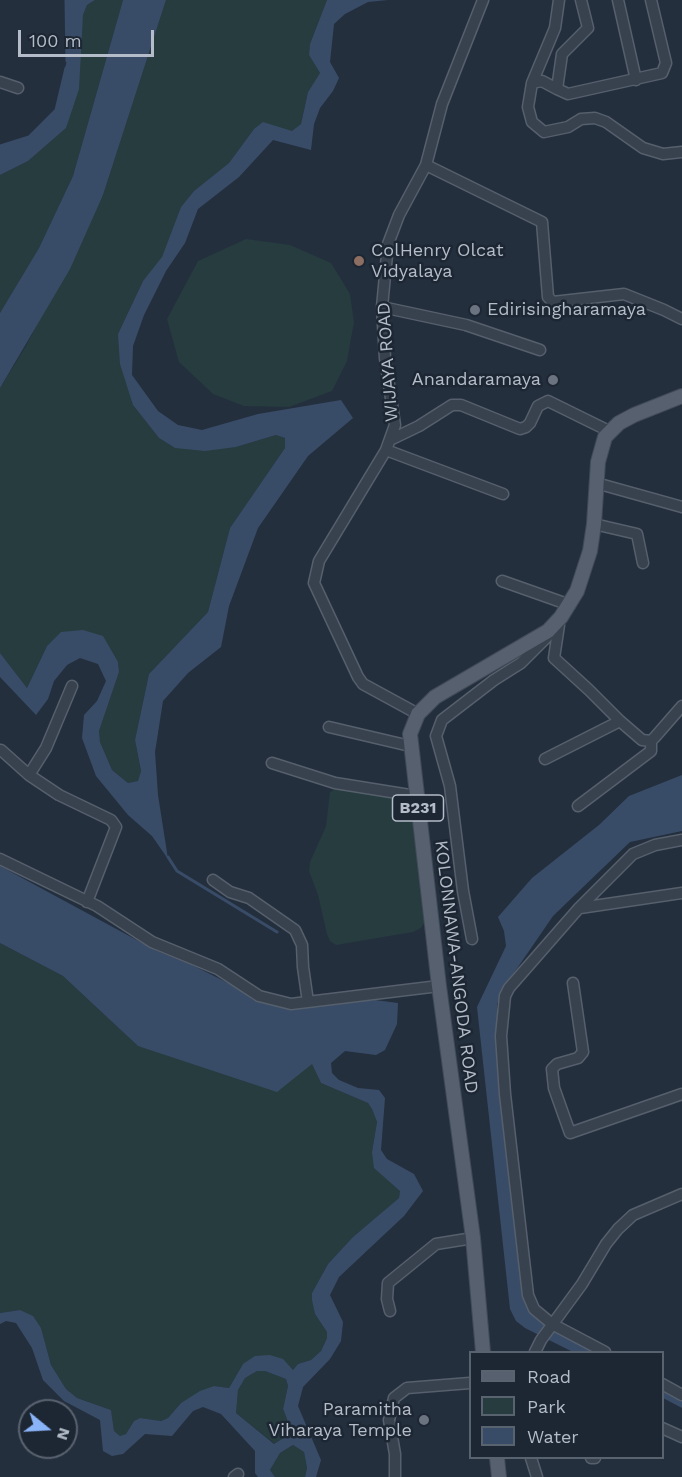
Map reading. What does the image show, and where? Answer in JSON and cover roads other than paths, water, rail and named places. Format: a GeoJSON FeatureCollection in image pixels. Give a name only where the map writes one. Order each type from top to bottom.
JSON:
{"type":"FeatureCollection","features":[{"type":"Feature","properties":{"kind":"main road"},"geometry":{"type":"LineString","coordinates":[[418,714],[454,685],[548,631],[560,620],[570,605],[584,572],[594,524],[601,444],[609,431],[634,415],[682,396]]}},
{"type":"Feature","properties":{"kind":"main road","name":"KOLONNAWA-ANGODA ROAD"},"geometry":{"type":"LineString","coordinates":[[418,714],[410,734],[410,747],[473,1238],[483,1351]]}},
{"type":"Feature","properties":{"kind":"main road"},"geometry":{"type":"LineString","coordinates":[[497,1459],[499,1477]]}},
{"type":"Feature","properties":{"kind":"street","name":"WIJAYA ROAD"},"geometry":{"type":"LineString","coordinates":[[418,714],[363,684],[314,583],[319,561],[388,445],[395,425],[385,358],[382,307],[388,244],[399,215],[426,165],[442,104],[483,0]]}},
{"type":"Feature","properties":{"kind":"street"},"geometry":{"type":"LineString","coordinates":[[559,0],[555,28],[532,83],[528,107],[532,122],[544,132],[568,127],[581,119],[595,118],[606,122],[644,148],[663,154],[682,152]]}},
{"type":"Feature","properties":{"kind":"street"},"geometry":{"type":"LineString","coordinates":[[557,89],[562,54],[588,28],[581,0]]}},
{"type":"Feature","properties":{"kind":"street"},"geometry":{"type":"LineString","coordinates":[[618,0],[636,80]]}},
{"type":"Feature","properties":{"kind":"street"},"geometry":{"type":"LineString","coordinates":[[532,83],[542,81],[568,94],[662,73],[666,63],[651,0]]}},
{"type":"Feature","properties":{"kind":"street"},"geometry":{"type":"LineString","coordinates":[[0,82],[18,88]]}},
{"type":"Feature","properties":{"kind":"street"},"geometry":{"type":"LineString","coordinates":[[426,165],[542,222],[548,297],[553,302],[624,294],[682,319]]}},
{"type":"Feature","properties":{"kind":"street"},"geometry":{"type":"LineString","coordinates":[[382,307],[466,325],[540,350]]}},
{"type":"Feature","properties":{"kind":"street"},"geometry":{"type":"LineString","coordinates":[[388,445],[452,405],[461,405],[520,429],[530,423],[538,406],[548,401],[609,431]]}},
{"type":"Feature","properties":{"kind":"street"},"geometry":{"type":"LineString","coordinates":[[388,445],[503,494]]}},
{"type":"Feature","properties":{"kind":"street"},"geometry":{"type":"LineString","coordinates":[[596,483],[682,507]]}},
{"type":"Feature","properties":{"kind":"street"},"geometry":{"type":"LineString","coordinates":[[594,524],[638,534],[643,563]]}},
{"type":"Feature","properties":{"kind":"street"},"geometry":{"type":"LineString","coordinates":[[502,581],[570,605]]}},
{"type":"Feature","properties":{"kind":"street"},"geometry":{"type":"LineString","coordinates":[[560,620],[554,658],[620,722],[642,740],[651,741]]}},
{"type":"Feature","properties":{"kind":"street"},"geometry":{"type":"LineString","coordinates":[[472,939],[463,891],[450,786],[436,736],[442,720],[494,680],[521,663],[560,620]]}},
{"type":"Feature","properties":{"kind":"street"},"geometry":{"type":"LineString","coordinates":[[29,775],[46,748],[72,686]]}},
{"type":"Feature","properties":{"kind":"street"},"geometry":{"type":"LineString","coordinates":[[578,806],[651,751],[651,741],[682,706]]}},
{"type":"Feature","properties":{"kind":"street"},"geometry":{"type":"LineString","coordinates":[[545,759],[620,722]]}},
{"type":"Feature","properties":{"kind":"street"},"geometry":{"type":"LineString","coordinates":[[328,727],[410,747]]}},
{"type":"Feature","properties":{"kind":"street"},"geometry":{"type":"LineString","coordinates":[[1,750],[29,775],[59,795],[111,820],[116,827],[87,902]]}},
{"type":"Feature","properties":{"kind":"street"},"geometry":{"type":"LineString","coordinates":[[272,763],[335,783],[416,796]]}},
{"type":"Feature","properties":{"kind":"street"},"geometry":{"type":"LineString","coordinates":[[601,1351],[552,1324],[534,1309],[528,1295],[505,1094],[501,1036],[505,996],[509,988],[579,908],[633,854],[655,845],[682,840]]}},
{"type":"Feature","properties":{"kind":"street"},"geometry":{"type":"LineString","coordinates":[[0,859],[97,906],[152,942],[218,969],[259,996],[291,1004],[439,986]]}},
{"type":"Feature","properties":{"kind":"street"},"geometry":{"type":"LineString","coordinates":[[213,880],[230,892],[249,898],[295,930],[302,945],[308,1002]]}},
{"type":"Feature","properties":{"kind":"street"},"geometry":{"type":"LineString","coordinates":[[579,908],[682,893]]}},
{"type":"Feature","properties":{"kind":"street"},"geometry":{"type":"LineString","coordinates":[[573,983],[583,1052],[578,1058],[556,1064],[552,1069],[554,1088],[570,1133],[682,1094]]}},
{"type":"Feature","properties":{"kind":"street"},"geometry":{"type":"LineString","coordinates":[[536,1351],[541,1340],[618,1229],[633,1215],[682,1194]]}},
{"type":"Feature","properties":{"kind":"street"},"geometry":{"type":"LineString","coordinates":[[390,1311],[387,1299],[388,1283],[436,1244],[473,1238]]}},
{"type":"Feature","properties":{"kind":"street"},"geometry":{"type":"LineString","coordinates":[[395,1477],[395,1454],[389,1420],[394,1398],[407,1388],[469,1383]]}},
{"type":"Feature","properties":{"kind":"street"},"geometry":{"type":"LineString","coordinates":[[664,1385],[682,1395]]}},
{"type":"Feature","properties":{"kind":"street"},"geometry":{"type":"LineString","coordinates":[[664,1428],[682,1437]]}},
{"type":"Feature","properties":{"kind":"street"},"geometry":{"type":"LineString","coordinates":[[531,1459],[537,1477]]}},
{"type":"Feature","properties":{"kind":"water"},"geometry":{"type":"Polygon","coordinates":[[[66,0],[95,0],[87,5],[83,15],[79,89],[66,128],[28,161],[0,175],[0,146],[29,137],[56,110],[67,60],[66,0]]]}},
{"type":"Feature","properties":{"kind":"water"},"geometry":{"type":"Polygon","coordinates":[[[123,0],[166,0],[103,195],[70,269],[0,388],[0,313],[39,248],[73,176],[123,0]]]}},
{"type":"Feature","properties":{"kind":"water"},"geometry":{"type":"Polygon","coordinates":[[[327,0],[388,0],[368,2],[345,14],[334,24],[330,62],[339,78],[333,91],[320,108],[314,124],[311,150],[273,140],[239,177],[198,209],[185,243],[166,271],[144,315],[133,346],[132,375],[158,411],[178,425],[202,430],[258,414],[341,400],[353,418],[308,456],[258,528],[229,606],[221,647],[188,673],[163,701],[155,752],[158,795],[168,859],[152,836],[128,815],[96,776],[82,738],[84,715],[97,701],[106,681],[98,664],[80,658],[67,665],[54,681],[48,699],[36,715],[0,677],[0,653],[27,688],[47,646],[61,632],[83,630],[103,636],[118,662],[119,672],[99,731],[100,742],[112,770],[128,783],[138,781],[141,771],[135,740],[149,674],[208,612],[230,528],[285,448],[285,438],[276,435],[236,447],[205,451],[175,448],[159,438],[133,405],[120,364],[118,334],[143,281],[162,257],[181,207],[194,191],[229,163],[254,129],[263,122],[292,131],[301,124],[308,92],[320,73],[309,55],[310,44],[327,0]]]}},
{"type":"Feature","properties":{"kind":"water"},"geometry":{"type":"Polygon","coordinates":[[[682,775],[682,831],[630,842],[553,916],[505,986],[497,1004],[500,1062],[524,1295],[529,1311],[567,1338],[593,1351],[571,1351],[525,1328],[516,1321],[510,1309],[477,1007],[506,946],[504,931],[498,917],[532,878],[599,825],[629,796],[682,775]]]}},
{"type":"Feature","properties":{"kind":"water"},"geometry":{"type":"Polygon","coordinates":[[[0,866],[157,951],[234,986],[253,1000],[276,1006],[306,1006],[375,1000],[398,1003],[397,1024],[385,1050],[376,1055],[345,1051],[331,1063],[332,1073],[339,1080],[358,1088],[379,1090],[385,1098],[381,1150],[387,1159],[414,1174],[423,1191],[404,1216],[339,1277],[330,1295],[343,1322],[341,1341],[330,1359],[303,1387],[298,1406],[321,1460],[316,1477],[305,1477],[307,1468],[304,1452],[293,1445],[280,1453],[270,1470],[275,1477],[258,1477],[255,1473],[255,1451],[221,1414],[203,1407],[193,1411],[172,1436],[145,1434],[123,1454],[112,1456],[103,1451],[100,1420],[78,1408],[78,1399],[62,1399],[43,1380],[32,1348],[16,1323],[6,1321],[0,1324],[0,1313],[20,1310],[33,1316],[41,1328],[51,1365],[66,1389],[77,1398],[111,1410],[114,1431],[120,1436],[126,1434],[134,1421],[140,1418],[161,1421],[168,1418],[181,1403],[200,1391],[214,1386],[229,1388],[243,1364],[255,1356],[270,1355],[283,1359],[293,1370],[298,1364],[311,1360],[321,1351],[327,1338],[327,1332],[315,1314],[312,1293],[328,1264],[353,1237],[399,1198],[400,1191],[374,1168],[372,1152],[377,1122],[372,1109],[368,1103],[321,1083],[312,1064],[277,1092],[138,1046],[63,976],[0,943],[0,866]],[[257,1371],[245,1378],[238,1390],[236,1413],[274,1444],[287,1432],[287,1419],[283,1409],[288,1386],[286,1379],[265,1371],[257,1371]]]}},
{"type":"Feature","properties":{"kind":"water"},"geometry":{"type":"Polygon","coordinates":[[[664,1390],[682,1399],[682,1408],[664,1399],[664,1390]]]}},
{"type":"Feature","properties":{"kind":"waterway"},"geometry":{"type":"LineString","coordinates":[[66,0],[67,61]]}},
{"type":"Feature","properties":{"kind":"waterway"},"geometry":{"type":"LineString","coordinates":[[0,146],[29,137],[56,110],[66,68]]}},
{"type":"Feature","properties":{"kind":"waterway"},"geometry":{"type":"LineString","coordinates":[[168,857],[177,871],[277,932]]}},
{"type":"Feature","properties":{"kind":"place","name":"ColHenry Olcat Vidyalaya"},"geometry":{"type":"Point","coordinates":[359,261]}},
{"type":"Feature","properties":{"kind":"place","name":"Edirisingharamaya"},"geometry":{"type":"Point","coordinates":[475,310]}},
{"type":"Feature","properties":{"kind":"place","name":"Anandaramaya"},"geometry":{"type":"Point","coordinates":[553,380]}},
{"type":"Feature","properties":{"kind":"place","name":"Paramitha Viharaya Temple"},"geometry":{"type":"Point","coordinates":[424,1420]}}]}
